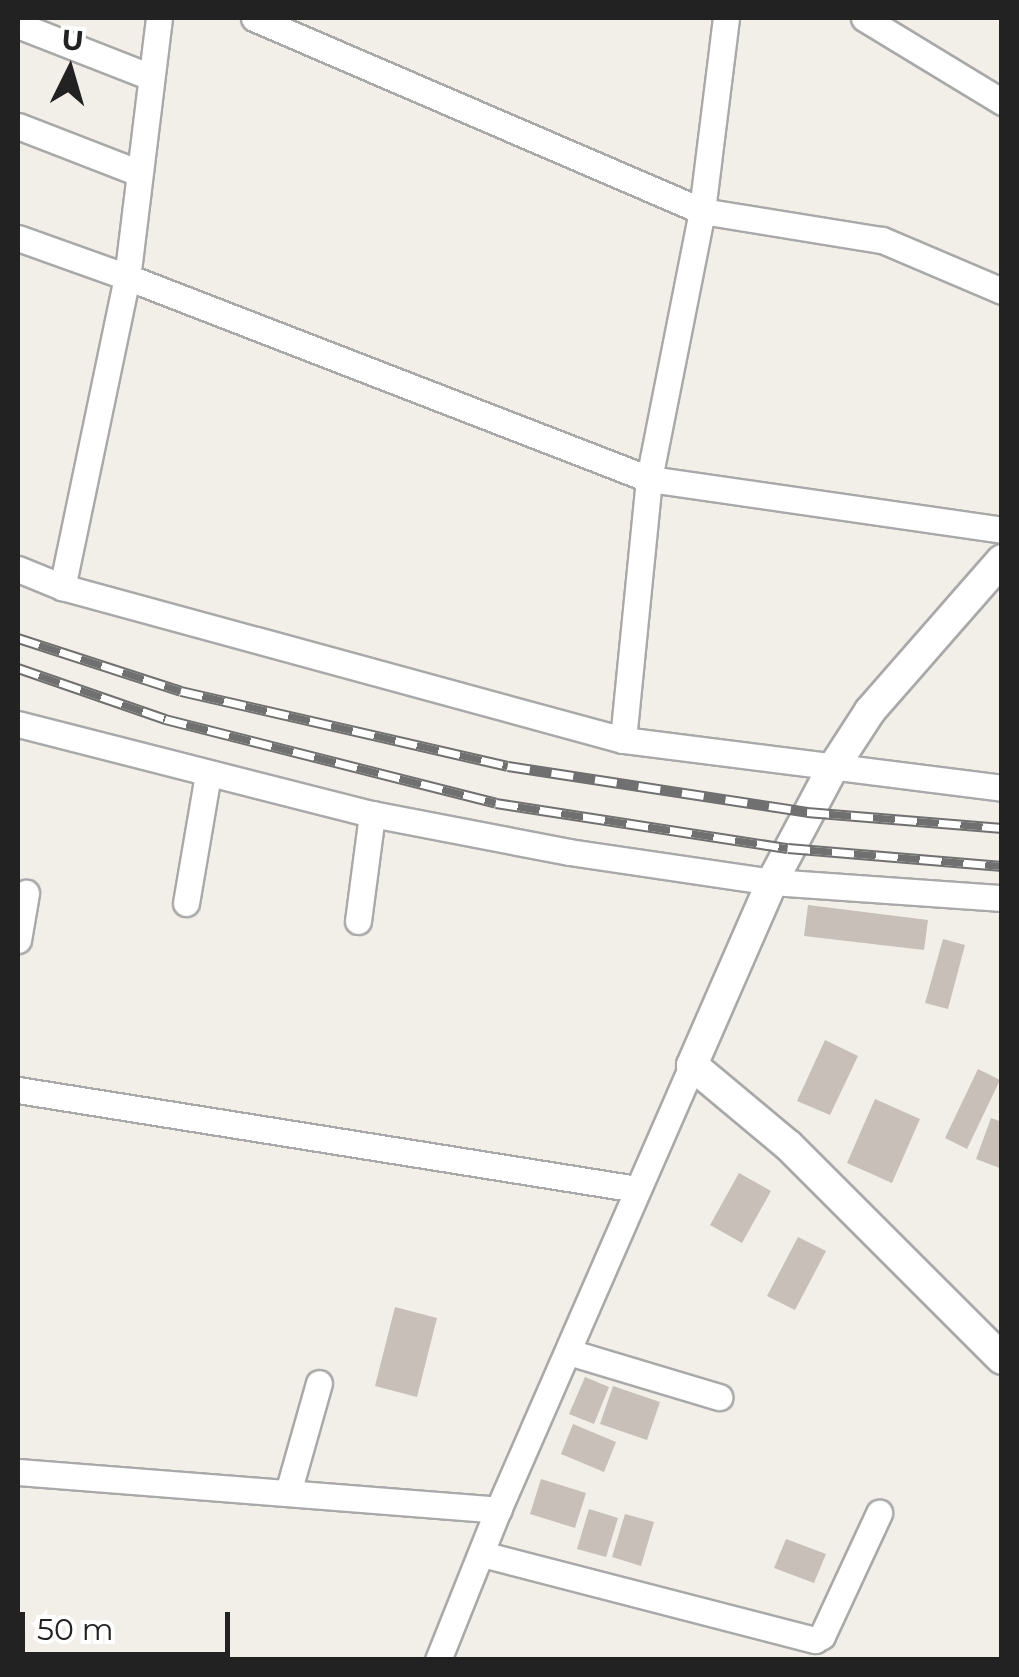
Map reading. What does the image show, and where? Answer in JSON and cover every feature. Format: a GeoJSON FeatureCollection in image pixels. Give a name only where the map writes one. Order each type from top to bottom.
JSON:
{"type":"FeatureCollection","features":[{"type":"Feature","properties":{"kind":"street"},"geometry":{"type":"LineString","coordinates":[[62,586],[127,277],[159,18]]}},
{"type":"Feature","properties":{"kind":"street"},"geometry":{"type":"LineString","coordinates":[[254,18],[702,211],[882,240],[1002,291]]}},
{"type":"Feature","properties":{"kind":"street"},"geometry":{"type":"LineString","coordinates":[[623,740],[649,479],[702,211],[726,18]]}},
{"type":"Feature","properties":{"kind":"street"},"geometry":{"type":"LineString","coordinates":[[864,18],[1002,102]]}},
{"type":"Feature","properties":{"kind":"street"},"geometry":{"type":"LineString","coordinates":[[18,24],[150,77]]}},
{"type":"Feature","properties":{"kind":"street"},"geometry":{"type":"LineString","coordinates":[[18,126],[139,173]]}},
{"type":"Feature","properties":{"kind":"street"},"geometry":{"type":"LineString","coordinates":[[18,238],[649,479],[1002,530]]}},
{"type":"Feature","properties":{"kind":"street"},"geometry":{"type":"LineString","coordinates":[[438,1660],[498,1510],[772,882],[830,770],[870,712],[1002,560]]}},
{"type":"Feature","properties":{"kind":"street"},"geometry":{"type":"LineString","coordinates":[[18,569],[62,586],[623,740],[830,770],[1002,788]]}},
{"type":"Feature","properties":{"kind":"street"},"geometry":{"type":"LineString","coordinates":[[18,724],[372,814],[772,882],[1002,898]]}},
{"type":"Feature","properties":{"kind":"street"},"geometry":{"type":"LineString","coordinates":[[186,903],[208,774]]}},
{"type":"Feature","properties":{"kind":"street"},"geometry":{"type":"LineString","coordinates":[[358,921],[372,814]]}},
{"type":"Feature","properties":{"kind":"street"},"geometry":{"type":"LineString","coordinates":[[18,940],[26,893]]}},
{"type":"Feature","properties":{"kind":"street"},"geometry":{"type":"LineString","coordinates":[[692,1065],[789,1146],[996,1343]]}},
{"type":"Feature","properties":{"kind":"street"},"geometry":{"type":"LineString","coordinates":[[18,1090],[636,1190]]}},
{"type":"Feature","properties":{"kind":"street"},"geometry":{"type":"LineString","coordinates":[[569,1352],[719,1397]]}},
{"type":"Feature","properties":{"kind":"street"},"geometry":{"type":"LineString","coordinates":[[289,1489],[320,1383]]}},
{"type":"Feature","properties":{"kind":"street"},"geometry":{"type":"LineString","coordinates":[[18,1472],[289,1489],[498,1510]]}},
{"type":"Feature","properties":{"kind":"street"},"geometry":{"type":"LineString","coordinates":[[482,1554],[814,1640],[822,1636],[879,1513]]}},
{"type":"Feature","properties":{"kind":"building"},"geometry":{"type":"Polygon","coordinates":[[[808,905],[928,920],[924,950],[804,936],[808,905]]]}},
{"type":"Feature","properties":{"kind":"building"},"geometry":{"type":"Polygon","coordinates":[[[943,939],[965,945],[948,1009],[925,1003],[943,939]]]}},
{"type":"Feature","properties":{"kind":"building"},"geometry":{"type":"Polygon","coordinates":[[[825,1040],[858,1056],[830,1115],[797,1101],[825,1040]]]}},
{"type":"Feature","properties":{"kind":"building"},"geometry":{"type":"Polygon","coordinates":[[[978,1069],[1000,1080],[967,1149],[945,1138],[978,1069]]]}},
{"type":"Feature","properties":{"kind":"building"},"geometry":{"type":"Polygon","coordinates":[[[875,1099],[920,1119],[892,1183],[847,1163],[875,1099]]]}},
{"type":"Feature","properties":{"kind":"building"},"geometry":{"type":"Polygon","coordinates":[[[991,1118],[1002,1122],[1002,1169],[976,1159],[991,1118]]]}},
{"type":"Feature","properties":{"kind":"building"},"geometry":{"type":"Polygon","coordinates":[[[739,1173],[771,1191],[742,1243],[710,1225],[739,1173]]]}},
{"type":"Feature","properties":{"kind":"building"},"geometry":{"type":"Polygon","coordinates":[[[798,1237],[826,1251],[795,1310],[767,1296],[798,1237]]]}},
{"type":"Feature","properties":{"kind":"building"},"geometry":{"type":"Polygon","coordinates":[[[395,1307],[437,1318],[417,1397],[375,1386],[395,1307]]]}},
{"type":"Feature","properties":{"kind":"building"},"geometry":{"type":"Polygon","coordinates":[[[585,1377],[609,1387],[594,1424],[569,1414],[585,1377]]]}},
{"type":"Feature","properties":{"kind":"building"},"geometry":{"type":"Polygon","coordinates":[[[613,1386],[660,1402],[647,1440],[600,1424],[613,1386]]]}},
{"type":"Feature","properties":{"kind":"building"},"geometry":{"type":"Polygon","coordinates":[[[573,1424],[616,1442],[604,1472],[561,1454],[573,1424]]]}},
{"type":"Feature","properties":{"kind":"building"},"geometry":{"type":"Polygon","coordinates":[[[541,1479],[586,1493],[575,1528],[530,1514],[541,1479]]]}},
{"type":"Feature","properties":{"kind":"building"},"geometry":{"type":"Polygon","coordinates":[[[589,1509],[618,1518],[606,1557],[577,1549],[589,1509]]]}},
{"type":"Feature","properties":{"kind":"building"},"geometry":{"type":"Polygon","coordinates":[[[625,1514],[654,1522],[641,1566],[612,1557],[625,1514]]]}},
{"type":"Feature","properties":{"kind":"building"},"geometry":{"type":"Polygon","coordinates":[[[786,1539],[826,1554],[814,1583],[774,1568],[786,1539]]]}},
{"type":"Feature","properties":{"kind":"railway"},"geometry":{"type":"LineString","coordinates":[[18,638],[181,691],[508,766],[807,812],[1002,828]]}},
{"type":"Feature","properties":{"kind":"railway"},"geometry":{"type":"LineString","coordinates":[[18,668],[165,719],[496,803],[788,848],[1002,866]]}}]}
